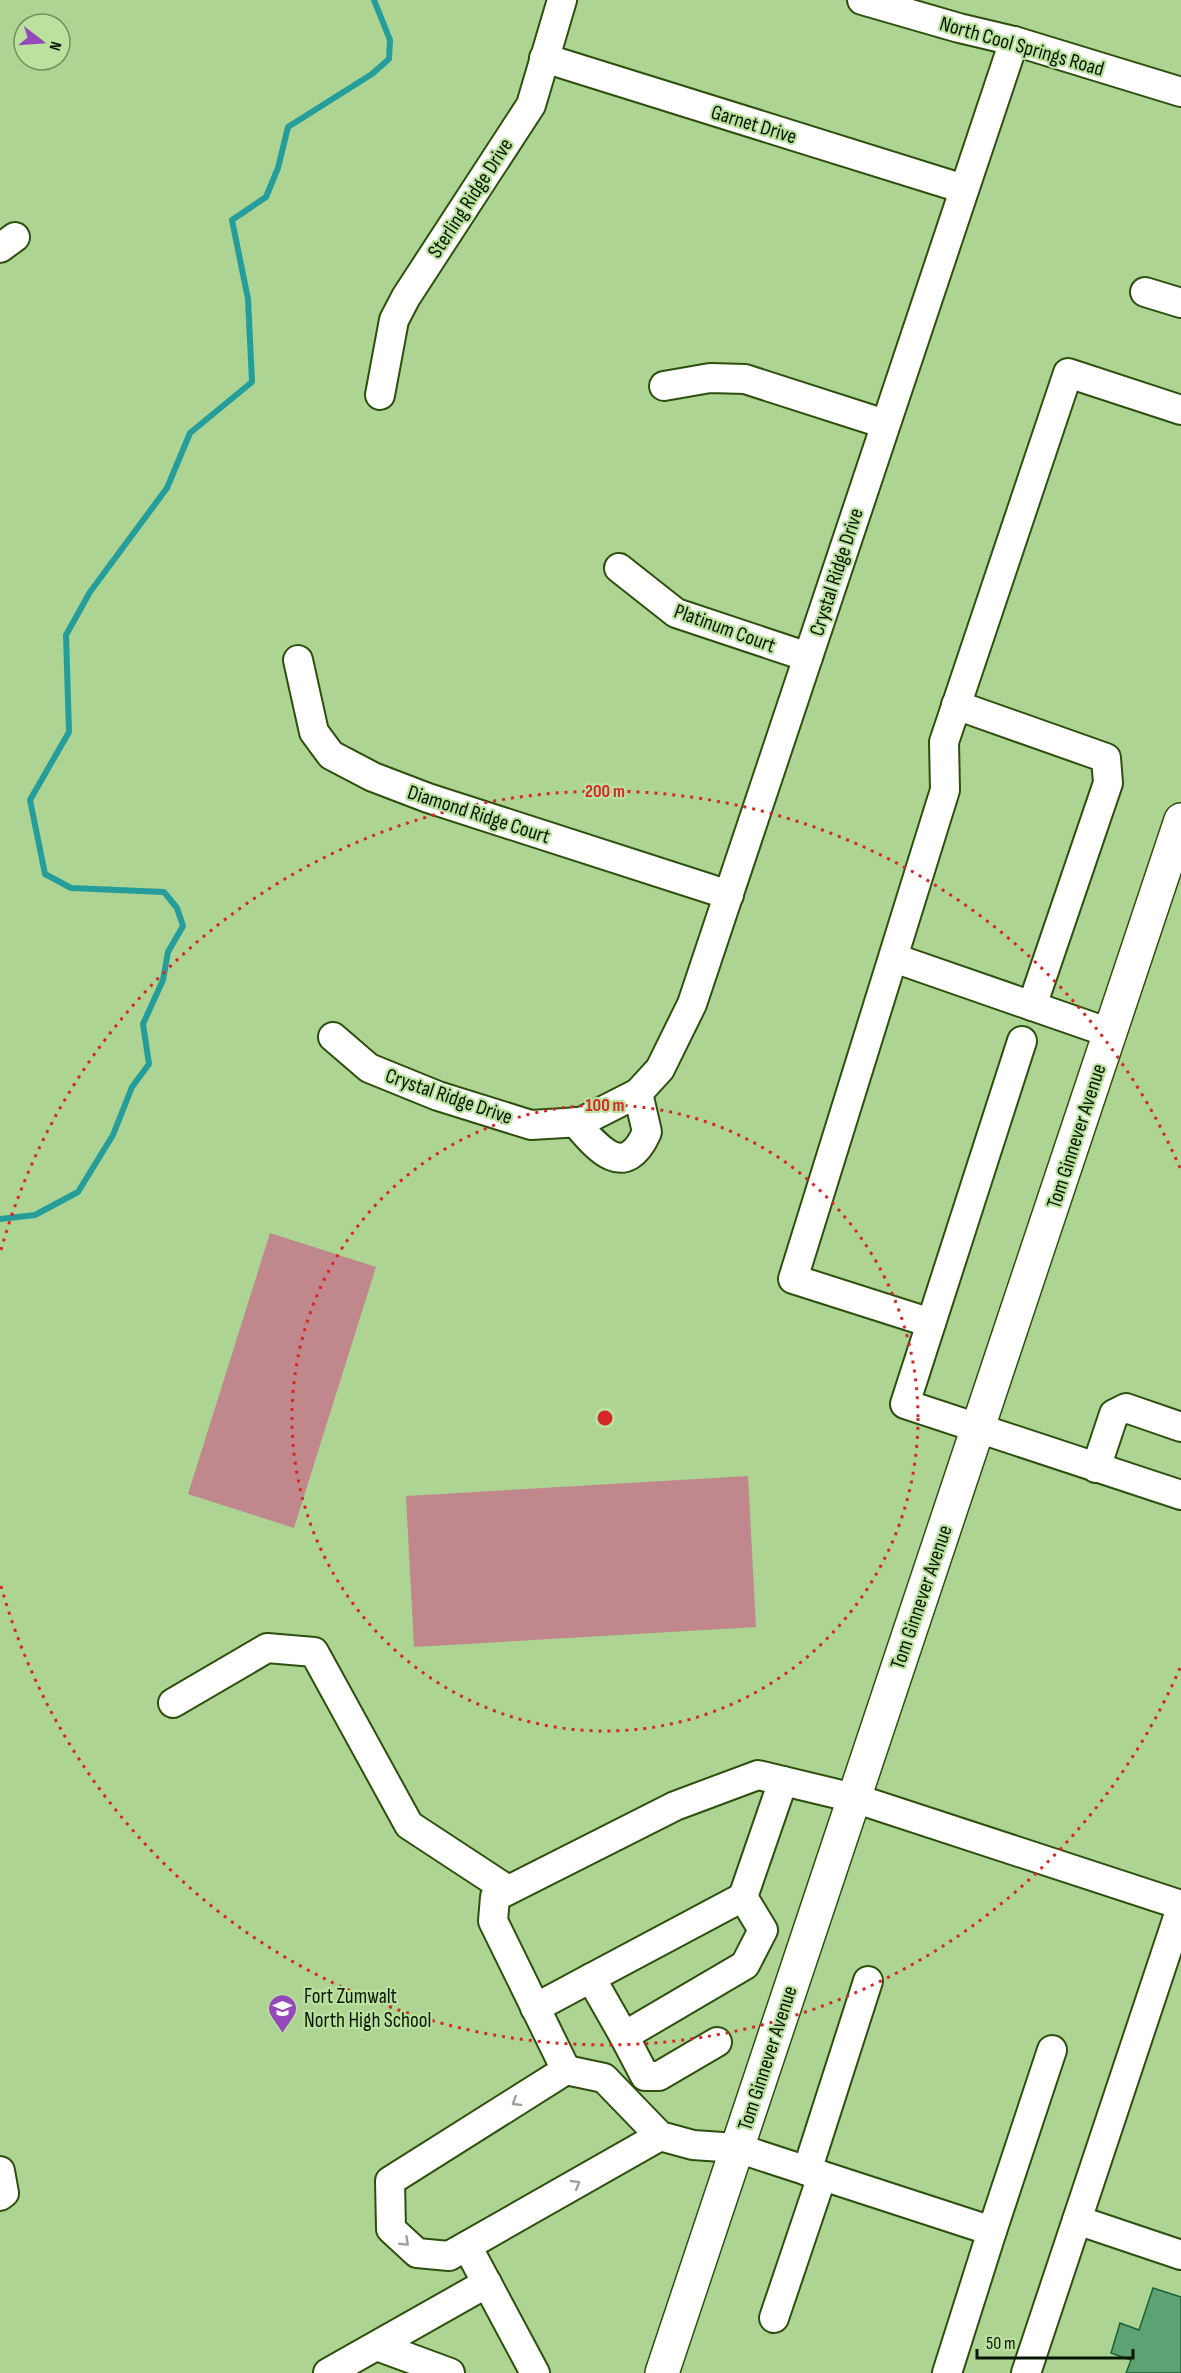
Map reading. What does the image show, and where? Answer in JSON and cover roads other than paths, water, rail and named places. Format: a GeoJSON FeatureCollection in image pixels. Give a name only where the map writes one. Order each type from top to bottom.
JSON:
{"type":"FeatureCollection","features":[{"type":"Feature","properties":{"kind":"main road","name":"Tom Ginnever Avenue"},"geometry":{"type":"LineString","coordinates":[[662,2373],[1181,820]]}},
{"type":"Feature","properties":{"kind":"street","name":"Sterling Ridge Drive"},"geometry":{"type":"LineString","coordinates":[[380,395],[394,320],[531,105],[562,0]]}},
{"type":"Feature","properties":{"kind":"street","name":"North Cool Springs Road"},"geometry":{"type":"LineString","coordinates":[[862,0],[1014,41],[1181,92]]}},
{"type":"Feature","properties":{"kind":"street","name":"Crystal Ridge Drive"},"geometry":{"type":"LineString","coordinates":[[333,1037],[369,1068],[438,1096],[531,1125],[581,1122],[638,1094],[660,1069],[693,1004],[1014,41]]}},
{"type":"Feature","properties":{"kind":"street","name":"Garnet Drive"},"geometry":{"type":"LineString","coordinates":[[544,58],[964,189]]}},
{"type":"Feature","properties":{"kind":"street"},"geometry":{"type":"LineString","coordinates":[[1145,292],[1181,303]]}},
{"type":"Feature","properties":{"kind":"street"},"geometry":{"type":"LineString","coordinates":[[931,1323],[793,1279],[945,790],[944,742],[1068,373],[1181,410]]}},
{"type":"Feature","properties":{"kind":"street"},"geometry":{"type":"LineString","coordinates":[[664,386],[710,378],[745,380],[885,424]]}},
{"type":"Feature","properties":{"kind":"street","name":"Platinum Court"},"geometry":{"type":"LineString","coordinates":[[620,568],[676,614],[808,657]]}},
{"type":"Feature","properties":{"kind":"street","name":"Diamond Ridge Court"},"geometry":{"type":"LineString","coordinates":[[298,660],[314,732],[331,755],[373,777],[428,798],[729,895]]}},
{"type":"Feature","properties":{"kind":"street"},"geometry":{"type":"LineString","coordinates":[[956,705],[1106,758],[1108,783],[1032,1006]]}},
{"type":"Feature","properties":{"kind":"street"},"geometry":{"type":"LineString","coordinates":[[894,958],[1110,1033]]}},
{"type":"Feature","properties":{"kind":"street"},"geometry":{"type":"LineString","coordinates":[[1022,1041],[905,1404],[1181,1495]]}},
{"type":"Feature","properties":{"kind":"street"},"geometry":{"type":"LineString","coordinates":[[576,1122],[592,1142],[611,1157],[626,1157],[636,1153],[647,1132],[638,1094]]}},
{"type":"Feature","properties":{"kind":"street"},"geometry":{"type":"LineString","coordinates":[[1096,1468],[1114,1414],[1126,1408],[1181,1427]]}},
{"type":"Feature","properties":{"kind":"street"},"geometry":{"type":"LineString","coordinates":[[173,1703],[267,1648],[314,1652],[409,1825],[508,1890]]}},
{"type":"Feature","properties":{"kind":"street"},"geometry":{"type":"LineString","coordinates":[[566,2070],[493,1920],[495,1897],[675,1806],[758,1775],[854,1798],[1181,1907],[1026,2373]]}},
{"type":"Feature","properties":{"kind":"street"},"geometry":{"type":"LineString","coordinates":[[535,2008],[743,1897],[783,1781]]}},
{"type":"Feature","properties":{"kind":"street"},"geometry":{"type":"LineString","coordinates":[[624,2036],[745,1965],[763,1930],[743,1897]]}},
{"type":"Feature","properties":{"kind":"street"},"geometry":{"type":"LineString","coordinates":[[591,1978],[645,2076],[659,2076],[717,2042]]}},
{"type":"Feature","properties":{"kind":"street"},"geometry":{"type":"LineString","coordinates":[[774,2318],[868,1980]]}},
{"type":"Feature","properties":{"kind":"street"},"geometry":{"type":"LineString","coordinates":[[947,2373],[1052,2050]]}},
{"type":"Feature","properties":{"kind":"street"},"geometry":{"type":"LineString","coordinates":[[660,2136],[449,2256],[417,2253],[391,2229],[390,2181],[566,2070],[604,2078],[660,2136],[693,2145],[737,2148],[992,2231]]}},
{"type":"Feature","properties":{"kind":"street"},"geometry":{"type":"LineString","coordinates":[[1077,2220],[1181,2255]]}},
{"type":"Feature","properties":{"kind":"street"},"geometry":{"type":"LineString","coordinates":[[467,2246],[535,2373]]}},
{"type":"Feature","properties":{"kind":"street"},"geometry":{"type":"LineString","coordinates":[[328,2373],[487,2283]]}},
{"type":"Feature","properties":{"kind":"street"},"geometry":{"type":"LineString","coordinates":[[377,2346],[450,2373]]}},
{"type":"Feature","properties":{"kind":"waterway"},"geometry":{"type":"LineString","coordinates":[[0,1219],[35,1215],[78,1192],[113,1135],[132,1087],[149,1064],[143,1024],[163,980],[168,952],[183,926],[177,908],[164,892],[71,888],[45,874],[30,800],[69,732],[66,635],[90,592],[167,488],[190,433],[252,382],[248,299],[232,220],[266,197],[278,168],[288,127],[372,74],[389,59],[390,40],[374,0]]}},
{"type":"Feature","properties":{"kind":"place","name":"Fort Zumwalt North High School"},"geometry":{"type":"Point","coordinates":[283,2034]}}]}
